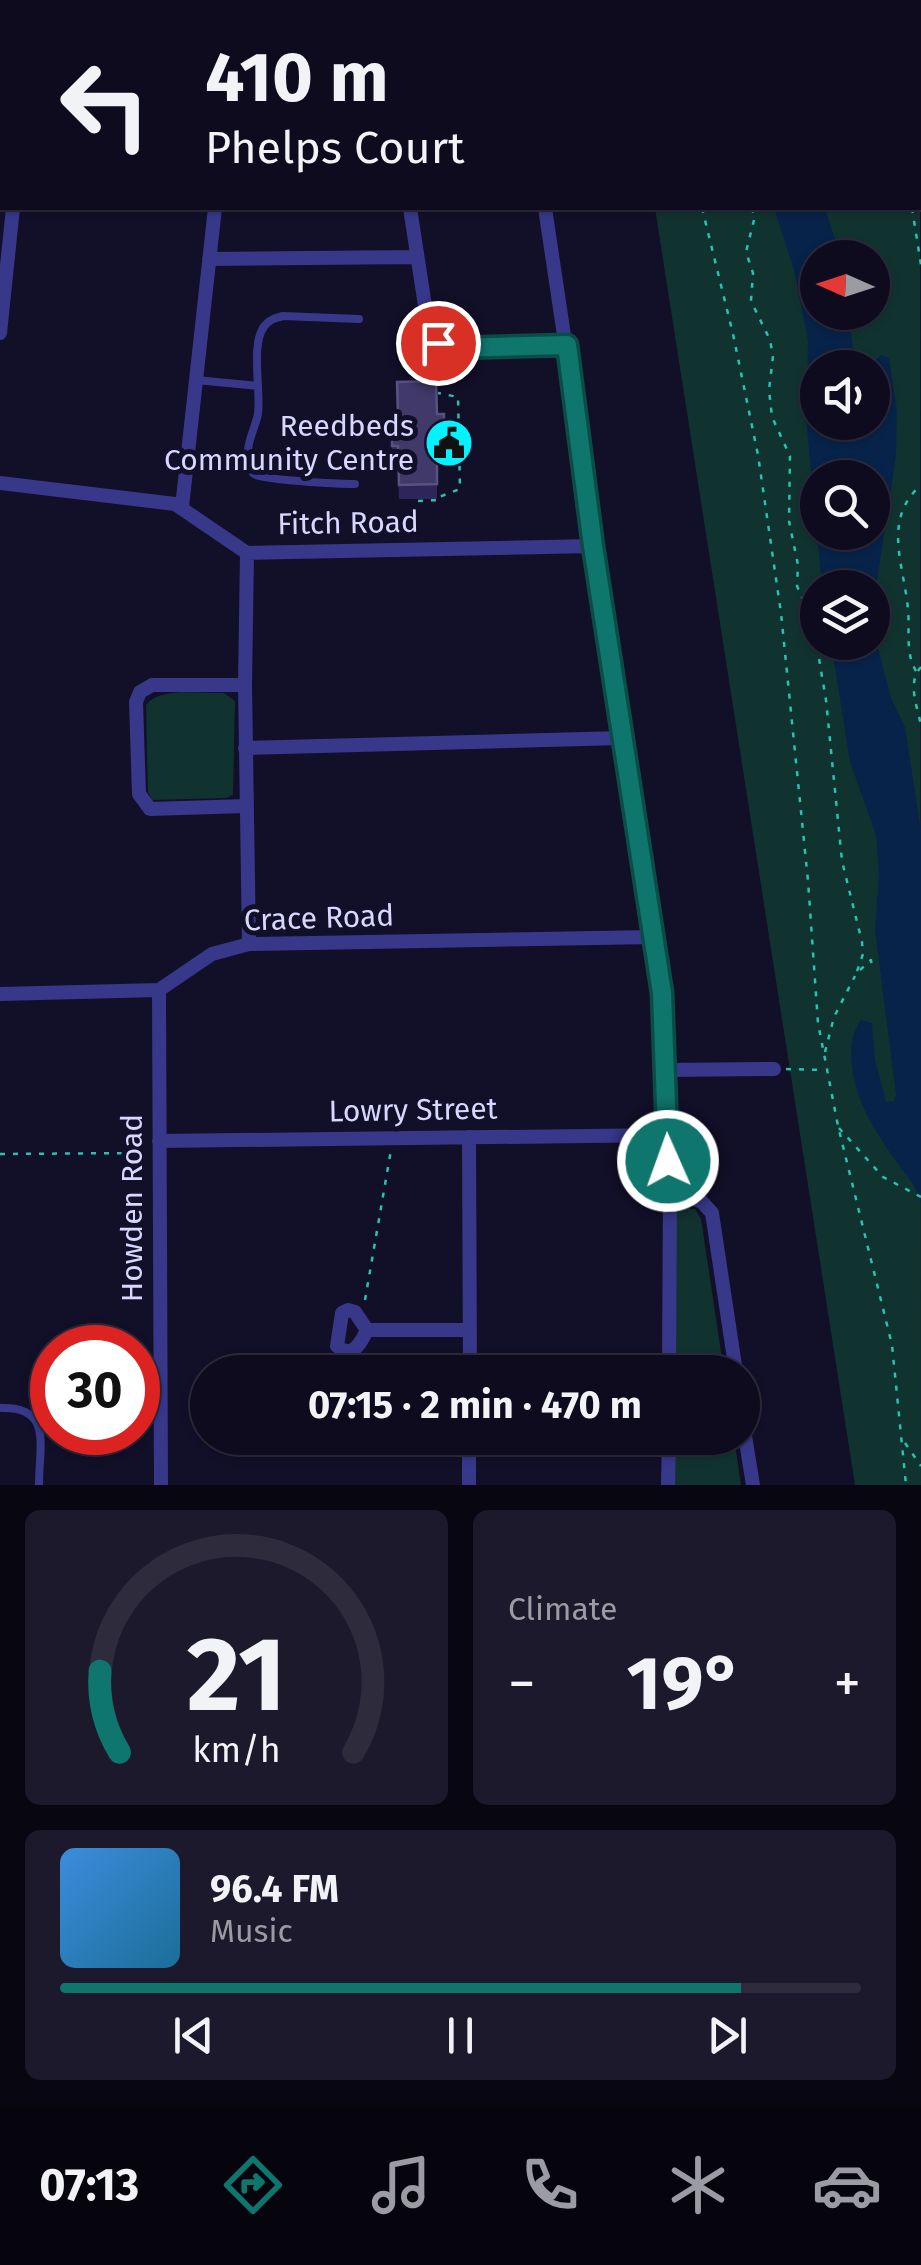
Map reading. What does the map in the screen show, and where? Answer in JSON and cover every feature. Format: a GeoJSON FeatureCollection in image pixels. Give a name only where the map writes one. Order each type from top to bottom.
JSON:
{"type":"FeatureCollection","features":[{"type":"Feature","properties":{"kind":"street"},"geometry":{"type":"LineString","coordinates":[[0,333],[13,210]]}},
{"type":"Feature","properties":{"kind":"street"},"geometry":{"type":"LineString","coordinates":[[182,506],[216,210]]}},
{"type":"Feature","properties":{"kind":"street"},"geometry":{"type":"LineString","coordinates":[[410,210],[429,332],[438,343],[456,348],[567,345]]}},
{"type":"Feature","properties":{"kind":"street"},"geometry":{"type":"LineString","coordinates":[[545,210],[662,993],[670,1188],[669,1355]]}},
{"type":"Feature","properties":{"kind":"street"},"geometry":{"type":"LineString","coordinates":[[210,259],[417,257]]}},
{"type":"Feature","properties":{"kind":"street","name":"Fitch Road"},"geometry":{"type":"LineString","coordinates":[[0,483],[182,506],[247,553],[593,546]]}},
{"type":"Feature","properties":{"kind":"street"},"geometry":{"type":"LineString","coordinates":[[247,553],[249,944]]}},
{"type":"Feature","properties":{"kind":"street"},"geometry":{"type":"LineString","coordinates":[[245,685],[152,685],[140,692],[136,702],[138,794],[145,806],[246,806]]}},
{"type":"Feature","properties":{"kind":"street"},"geometry":{"type":"LineString","coordinates":[[245,748],[622,738]]}},
{"type":"Feature","properties":{"kind":"street","name":"Crace Road"},"geometry":{"type":"LineString","coordinates":[[158,990],[212,954],[249,944],[653,937]]}},
{"type":"Feature","properties":{"kind":"street"},"geometry":{"type":"LineString","coordinates":[[0,994],[158,990]]}},
{"type":"Feature","properties":{"kind":"street","name":"Howden Road"},"geometry":{"type":"LineString","coordinates":[[158,990],[160,1485]]}},
{"type":"Feature","properties":{"kind":"street"},"geometry":{"type":"LineString","coordinates":[[665,1070],[774,1069]]}},
{"type":"Feature","properties":{"kind":"street","name":"Lowry Street"},"geometry":{"type":"LineString","coordinates":[[160,1146],[667,1135]]}},
{"type":"Feature","properties":{"kind":"street"},"geometry":{"type":"LineString","coordinates":[[469,1137],[470,1355]]}},
{"type":"Feature","properties":{"kind":"street"},"geometry":{"type":"LineString","coordinates":[[670,1188],[702,1202],[712,1212],[733,1355]]}},
{"type":"Feature","properties":{"kind":"street"},"geometry":{"type":"LineString","coordinates":[[355,1312],[368,1330],[359,1346],[350,1352],[337,1346],[342,1313],[355,1312]]}},
{"type":"Feature","properties":{"kind":"street"},"geometry":{"type":"LineString","coordinates":[[368,1330],[470,1330]]}},
{"type":"Feature","properties":{"kind":"street"},"geometry":{"type":"LineString","coordinates":[[469,1455],[469,1485]]}},
{"type":"Feature","properties":{"kind":"street"},"geometry":{"type":"LineString","coordinates":[[668,1455],[668,1485]]}},
{"type":"Feature","properties":{"kind":"street"},"geometry":{"type":"LineString","coordinates":[[748,1455],[753,1485]]}},
{"type":"Feature","properties":{"kind":"lane"},"geometry":{"type":"LineString","coordinates":[[355,484],[270,480],[254,475],[248,466],[248,447],[258,414],[258,344],[262,329],[283,316],[359,319]]}},
{"type":"Feature","properties":{"kind":"lane"},"geometry":{"type":"LineString","coordinates":[[196,380],[258,386]]}},
{"type":"Feature","properties":{"kind":"lane"},"geometry":{"type":"LineString","coordinates":[[0,1408],[18,1407],[34,1416],[38,1425],[39,1485]]}},
{"type":"Feature","properties":{"kind":"path"},"geometry":{"type":"LineString","coordinates":[[702,210],[738,354],[765,500],[788,679],[823,1056],[892,1345],[906,1485]]}},
{"type":"Feature","properties":{"kind":"path"},"geometry":{"type":"LineString","coordinates":[[752,210],[754,216],[746,252],[753,273],[750,300],[770,340],[772,417],[790,456],[789,522],[798,586],[811,612],[826,700],[842,861],[862,942],[863,954],[834,1017],[823,1056]]}},
{"type":"Feature","properties":{"kind":"path"},"geometry":{"type":"LineString","coordinates":[[912,210],[921,265]]}},
{"type":"Feature","properties":{"kind":"path"},"geometry":{"type":"LineString","coordinates":[[406,533],[406,519],[416,512],[417,501],[438,500],[460,489],[458,397],[439,393]]}},
{"type":"Feature","properties":{"kind":"path"},"geometry":{"type":"LineString","coordinates":[[921,485],[906,504],[897,554],[908,604],[910,658],[916,671],[914,692],[921,725]]}},
{"type":"Feature","properties":{"kind":"path"},"geometry":{"type":"LineString","coordinates":[[916,671],[921,667]]}},
{"type":"Feature","properties":{"kind":"path"},"geometry":{"type":"LineString","coordinates":[[856,974],[871,960],[872,968]]}},
{"type":"Feature","properties":{"kind":"path"},"geometry":{"type":"LineString","coordinates":[[774,1069],[826,1070]]}},
{"type":"Feature","properties":{"kind":"path"},"geometry":{"type":"LineString","coordinates":[[838,1126],[874,1169],[921,1197]]}},
{"type":"Feature","properties":{"kind":"path"},"geometry":{"type":"LineString","coordinates":[[355,1312],[365,1301],[393,1138]]}},
{"type":"Feature","properties":{"kind":"path"},"geometry":{"type":"LineString","coordinates":[[0,1154],[160,1146]]}},
{"type":"Feature","properties":{"kind":"path"},"geometry":{"type":"LineString","coordinates":[[903,1437],[921,1466]]}},
{"type":"Feature","properties":{"kind":"green space"},"geometry":{"type":"Polygon","coordinates":[[[655,210],[920,210],[921,1485],[855,1485],[655,210]]]}},
{"type":"Feature","properties":{"kind":"green space"},"geometry":{"type":"Polygon","coordinates":[[[171,693],[224,693],[235,701],[233,795],[152,800],[148,792],[146,705],[171,693]]]}},
{"type":"Feature","properties":{"kind":"green space"},"geometry":{"type":"Polygon","coordinates":[[[695,1209],[701,1219],[721,1355],[672,1355],[672,1211],[695,1209]]]}},
{"type":"Feature","properties":{"kind":"green space"},"geometry":{"type":"Polygon","coordinates":[[[673,1455],[737,1455],[741,1485],[674,1485],[673,1455]]]}},
{"type":"Feature","properties":{"kind":"water"},"geometry":{"type":"Polygon","coordinates":[[[775,210],[826,210],[835,240],[800,240],[800,300],[775,210]]]}},
{"type":"Feature","properties":{"kind":"water"},"geometry":{"type":"Polygon","coordinates":[[[806,330],[851,330],[853,350],[808,350],[806,330]]]}},
{"type":"Feature","properties":{"kind":"water"},"geometry":{"type":"Polygon","coordinates":[[[890,365],[897,411],[890,495],[890,460],[810,460],[808,440],[890,440],[890,365]]]}},
{"type":"Feature","properties":{"kind":"water"},"geometry":{"type":"Polygon","coordinates":[[[818,550],[882,550],[879,570],[820,570],[818,550]]]}},
{"type":"Feature","properties":{"kind":"water"},"geometry":{"type":"Polygon","coordinates":[[[834,660],[881,660],[891,698],[905,727],[921,831],[921,1204],[912,1183],[868,1117],[854,1079],[851,1047],[861,1020],[872,1023],[875,1059],[886,1102],[894,1101],[875,930],[879,874],[876,835],[850,762],[834,660]]]}},
{"type":"Feature","properties":{"kind":"building"},"geometry":{"type":"Polygon","coordinates":[[[436,381],[437,414],[444,414],[444,446],[437,446],[437,484],[399,485],[398,446],[392,446],[392,415],[398,415],[397,382],[436,381]]]}},
{"type":"Feature","properties":{"kind":"place","name":"Reedbeds Community Centre"},"geometry":{"type":"Point","coordinates":[449,443]}},
{"type":"Feature","properties":{"kind":"route"},"geometry":{"type":"LineString","coordinates":[[438,343],[456,348],[567,345],[593,546],[662,993],[668,1161]]}}]}
